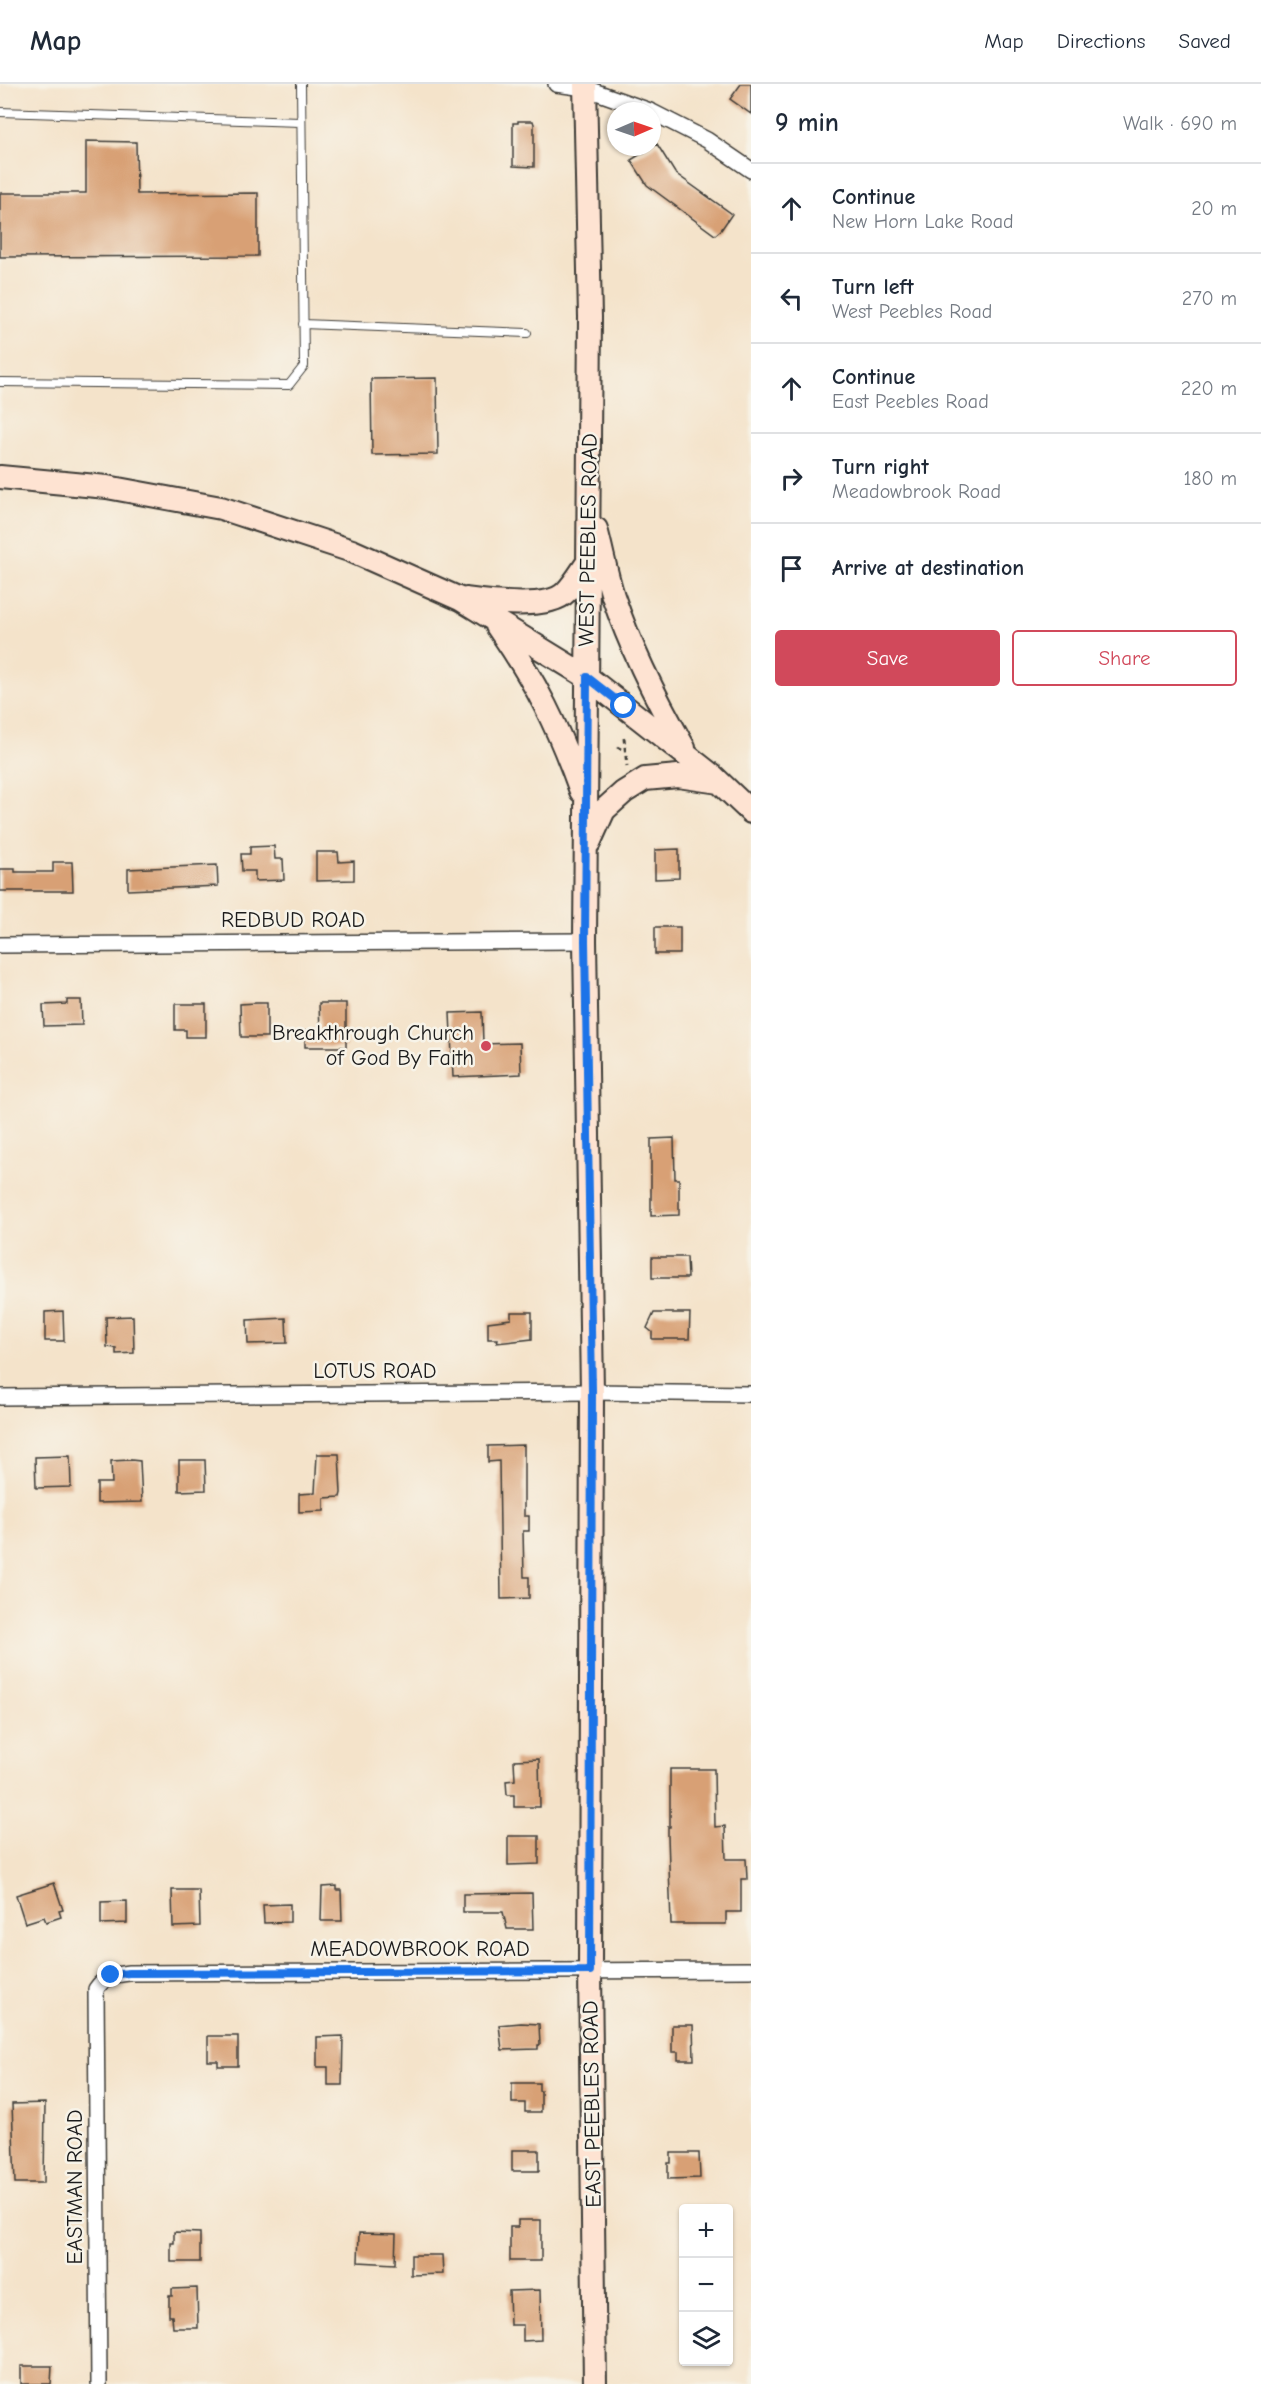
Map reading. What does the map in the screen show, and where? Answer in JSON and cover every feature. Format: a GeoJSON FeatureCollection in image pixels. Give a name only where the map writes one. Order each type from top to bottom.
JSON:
{"type":"FeatureCollection","features":[{"type":"Feature","properties":{"kind":"main road","name":"WEST PEEBLES ROAD"},"geometry":{"type":"LineString","coordinates":[[585,86],[590,317],[585,941],[592,1392]]}},
{"type":"Feature","properties":{"kind":"main road"},"geometry":{"type":"LineString","coordinates":[[0,477],[107,487],[221,508],[352,551],[460,598],[587,677],[689,757],[751,812]]}},
{"type":"Feature","properties":{"kind":"main road"},"geometry":{"type":"LineString","coordinates":[[588,498],[612,593],[622,622],[656,698],[689,757]]}},
{"type":"Feature","properties":{"kind":"main road"},"geometry":{"type":"LineString","coordinates":[[460,598],[520,604],[544,601],[565,594],[588,562]]}},
{"type":"Feature","properties":{"kind":"main road"},"geometry":{"type":"LineString","coordinates":[[491,618],[525,666],[544,702],[561,738],[586,807]]}},
{"type":"Feature","properties":{"kind":"main road"},"geometry":{"type":"LineString","coordinates":[[586,850],[604,810],[624,792],[645,779],[678,776],[720,783]]}},
{"type":"Feature","properties":{"kind":"main road","name":"EAST PEEBLES ROAD"},"geometry":{"type":"LineString","coordinates":[[592,1392],[590,1971],[595,2384]]}},
{"type":"Feature","properties":{"kind":"street"},"geometry":{"type":"LineString","coordinates":[[556,84],[585,86],[626,102]]}},
{"type":"Feature","properties":{"kind":"street"},"geometry":{"type":"LineString","coordinates":[[661,117],[707,140],[751,170]]}},
{"type":"Feature","properties":{"kind":"street","name":"REDBUD ROAD"},"geometry":{"type":"LineString","coordinates":[[0,945],[585,941]]}},
{"type":"Feature","properties":{"kind":"street","name":"LOTUS ROAD"},"geometry":{"type":"LineString","coordinates":[[0,1397],[592,1392],[751,1394]]}},
{"type":"Feature","properties":{"kind":"street","name":"MEADOWBROOK ROAD"},"geometry":{"type":"LineString","coordinates":[[96,1989],[103,1979],[111,1975],[129,1973],[751,1970]]}},
{"type":"Feature","properties":{"kind":"street","name":"EASTMAN ROAD"},"geometry":{"type":"LineString","coordinates":[[96,1989],[99,2384]]}},
{"type":"Feature","properties":{"kind":"lane"},"geometry":{"type":"LineString","coordinates":[[0,382],[289,385],[304,366],[301,84]]}},
{"type":"Feature","properties":{"kind":"lane"},"geometry":{"type":"LineString","coordinates":[[0,112],[300,122]]}},
{"type":"Feature","properties":{"kind":"lane"},"geometry":{"type":"LineString","coordinates":[[303,324],[527,333]]}},
{"type":"Feature","properties":{"kind":"path"},"geometry":{"type":"LineString","coordinates":[[624,738],[627,770]]}},
{"type":"Feature","properties":{"kind":"path"},"geometry":{"type":"LineString","coordinates":[[617,747],[625,751]]}},
{"type":"Feature","properties":{"kind":"building"},"geometry":{"type":"Polygon","coordinates":[[[741,84],[751,84],[751,114],[730,99],[741,84]]]}},
{"type":"Feature","properties":{"kind":"building"},"geometry":{"type":"Polygon","coordinates":[[[518,121],[533,121],[534,167],[513,166],[513,123],[518,123],[518,121]]]}},
{"type":"Feature","properties":{"kind":"building"},"geometry":{"type":"Polygon","coordinates":[[[86,141],[136,142],[137,194],[258,193],[258,256],[0,257],[0,193],[86,193],[86,141]]]}},
{"type":"Feature","properties":{"kind":"building"},"geometry":{"type":"Polygon","coordinates":[[[661,150],[675,173],[732,214],[715,235],[647,185],[631,160],[638,156],[661,156],[661,150]]]}},
{"type":"Feature","properties":{"kind":"building"},"geometry":{"type":"Polygon","coordinates":[[[437,378],[438,454],[372,455],[371,379],[437,378]]]}},
{"type":"Feature","properties":{"kind":"building"},"geometry":{"type":"Polygon","coordinates":[[[274,846],[275,859],[283,859],[284,880],[255,881],[255,871],[242,871],[241,854],[250,854],[250,847],[274,846]]]}},
{"type":"Feature","properties":{"kind":"building"},"geometry":{"type":"Polygon","coordinates":[[[679,849],[679,878],[655,879],[655,850],[679,849]]]}},
{"type":"Feature","properties":{"kind":"building"},"geometry":{"type":"Polygon","coordinates":[[[316,852],[338,852],[339,862],[354,861],[354,880],[316,881],[316,852]]]}},
{"type":"Feature","properties":{"kind":"building"},"geometry":{"type":"Polygon","coordinates":[[[53,862],[72,862],[73,891],[0,891],[0,869],[15,869],[15,872],[53,872],[53,862]]]}},
{"type":"Feature","properties":{"kind":"building"},"geometry":{"type":"Polygon","coordinates":[[[217,865],[218,886],[128,890],[128,869],[217,865]]]}},
{"type":"Feature","properties":{"kind":"building"},"geometry":{"type":"Polygon","coordinates":[[[655,927],[680,927],[680,954],[655,954],[655,927]]]}},
{"type":"Feature","properties":{"kind":"building"},"geometry":{"type":"Polygon","coordinates":[[[67,1000],[81,1000],[82,1025],[44,1026],[43,1005],[67,1004],[67,1000]]]}},
{"type":"Feature","properties":{"kind":"building"},"geometry":{"type":"Polygon","coordinates":[[[267,1003],[267,1037],[241,1037],[240,1004],[267,1003]]]}},
{"type":"Feature","properties":{"kind":"building"},"geometry":{"type":"Polygon","coordinates":[[[319,1003],[346,1003],[346,1047],[305,1047],[305,1031],[320,1031],[319,1003]]]}},
{"type":"Feature","properties":{"kind":"building"},"geometry":{"type":"Polygon","coordinates":[[[175,1004],[206,1004],[206,1037],[186,1037],[186,1030],[175,1030],[175,1004]]]}},
{"type":"Feature","properties":{"kind":"building","name":"Breakthrough Church of God By Faith"},"geometry":{"type":"Polygon","coordinates":[[[482,1012],[483,1044],[520,1043],[521,1074],[453,1077],[450,1013],[482,1012]]]}},
{"type":"Feature","properties":{"kind":"building"},"geometry":{"type":"Polygon","coordinates":[[[674,1138],[675,1179],[679,1179],[679,1215],[651,1216],[651,1139],[674,1138]]]}},
{"type":"Feature","properties":{"kind":"building"},"geometry":{"type":"Polygon","coordinates":[[[652,1257],[687,1257],[688,1278],[652,1278],[652,1257]]]}},
{"type":"Feature","properties":{"kind":"building"},"geometry":{"type":"Polygon","coordinates":[[[63,1311],[64,1341],[45,1341],[45,1312],[63,1311]]]}},
{"type":"Feature","properties":{"kind":"building"},"geometry":{"type":"Polygon","coordinates":[[[511,1312],[532,1312],[532,1339],[497,1343],[498,1339],[488,1339],[488,1322],[511,1319],[511,1312]]]}},
{"type":"Feature","properties":{"kind":"building"},"geometry":{"type":"Polygon","coordinates":[[[654,1313],[690,1313],[689,1339],[652,1339],[652,1332],[647,1328],[654,1313]]]}},
{"type":"Feature","properties":{"kind":"building"},"geometry":{"type":"Polygon","coordinates":[[[133,1316],[134,1353],[116,1354],[116,1348],[107,1347],[106,1317],[133,1316]]]}},
{"type":"Feature","properties":{"kind":"building"},"geometry":{"type":"Polygon","coordinates":[[[286,1318],[287,1343],[248,1344],[247,1320],[286,1318]]]}},
{"type":"Feature","properties":{"kind":"building"},"geometry":{"type":"Polygon","coordinates":[[[524,1445],[524,1516],[529,1516],[529,1531],[523,1531],[524,1577],[529,1577],[529,1598],[501,1599],[499,1461],[488,1462],[488,1446],[524,1445]]]}},
{"type":"Feature","properties":{"kind":"building"},"geometry":{"type":"Polygon","coordinates":[[[317,1454],[339,1454],[340,1497],[324,1498],[324,1511],[299,1512],[299,1494],[315,1493],[317,1454]]]}},
{"type":"Feature","properties":{"kind":"building"},"geometry":{"type":"Polygon","coordinates":[[[70,1456],[71,1487],[36,1488],[35,1457],[70,1456]]]}},
{"type":"Feature","properties":{"kind":"building"},"geometry":{"type":"Polygon","coordinates":[[[179,1460],[205,1460],[206,1490],[179,1491],[179,1460]]]}},
{"type":"Feature","properties":{"kind":"building"},"geometry":{"type":"Polygon","coordinates":[[[111,1461],[140,1461],[142,1502],[97,1503],[97,1483],[112,1483],[111,1461]]]}},
{"type":"Feature","properties":{"kind":"building"},"geometry":{"type":"Polygon","coordinates":[[[539,1759],[540,1807],[514,1807],[514,1795],[507,1795],[506,1781],[515,1780],[514,1760],[539,1759]]]}},
{"type":"Feature","properties":{"kind":"building"},"geometry":{"type":"Polygon","coordinates":[[[670,1769],[714,1769],[715,1827],[725,1826],[726,1859],[746,1859],[747,1879],[741,1879],[741,1912],[726,1912],[726,1924],[671,1924],[668,1836],[670,1769]]]}},
{"type":"Feature","properties":{"kind":"building"},"geometry":{"type":"Polygon","coordinates":[[[508,1836],[539,1836],[539,1864],[508,1865],[508,1836]]]}},
{"type":"Feature","properties":{"kind":"building"},"geometry":{"type":"Polygon","coordinates":[[[54,1883],[63,1910],[59,1911],[61,1917],[46,1922],[44,1917],[25,1923],[16,1895],[54,1883]]]}},
{"type":"Feature","properties":{"kind":"building"},"geometry":{"type":"Polygon","coordinates":[[[337,1886],[337,1890],[341,1890],[342,1921],[321,1921],[322,1887],[337,1886]]]}},
{"type":"Feature","properties":{"kind":"building"},"geometry":{"type":"Polygon","coordinates":[[[172,1890],[199,1890],[200,1926],[173,1927],[172,1890]]]}},
{"type":"Feature","properties":{"kind":"building"},"geometry":{"type":"Polygon","coordinates":[[[532,1893],[533,1929],[507,1929],[503,1912],[463,1912],[463,1894],[532,1893]]]}},
{"type":"Feature","properties":{"kind":"building"},"geometry":{"type":"Polygon","coordinates":[[[127,1901],[127,1923],[101,1924],[101,1902],[127,1901]]]}},
{"type":"Feature","properties":{"kind":"building"},"geometry":{"type":"Polygon","coordinates":[[[290,1904],[290,1922],[264,1923],[263,1905],[290,1904]]]}},
{"type":"Feature","properties":{"kind":"building"},"geometry":{"type":"Polygon","coordinates":[[[539,2024],[540,2045],[538,2049],[502,2050],[499,2025],[539,2024]]]}},
{"type":"Feature","properties":{"kind":"building"},"geometry":{"type":"Polygon","coordinates":[[[672,2025],[693,2025],[694,2060],[678,2060],[678,2052],[672,2052],[672,2025]]]}},
{"type":"Feature","properties":{"kind":"building"},"geometry":{"type":"Polygon","coordinates":[[[208,2036],[238,2036],[238,2066],[218,2066],[218,2061],[208,2061],[208,2036]]]}},
{"type":"Feature","properties":{"kind":"building"},"geometry":{"type":"Polygon","coordinates":[[[343,2036],[342,2085],[328,2085],[328,2067],[317,2067],[317,2037],[343,2036]]]}},
{"type":"Feature","properties":{"kind":"building"},"geometry":{"type":"Polygon","coordinates":[[[512,2083],[539,2083],[541,2112],[525,2112],[525,2103],[512,2103],[512,2083]]]}},
{"type":"Feature","properties":{"kind":"building"},"geometry":{"type":"Polygon","coordinates":[[[45,2103],[44,2183],[15,2183],[12,2104],[45,2103]]]}},
{"type":"Feature","properties":{"kind":"building"},"geometry":{"type":"Polygon","coordinates":[[[512,2150],[539,2150],[539,2171],[512,2171],[512,2150]]]}},
{"type":"Feature","properties":{"kind":"building"},"geometry":{"type":"Polygon","coordinates":[[[671,2153],[699,2153],[700,2178],[668,2179],[668,2163],[671,2163],[671,2153]]]}},
{"type":"Feature","properties":{"kind":"building"},"geometry":{"type":"Polygon","coordinates":[[[518,2220],[541,2220],[541,2261],[510,2261],[510,2227],[518,2227],[518,2220]]]}},
{"type":"Feature","properties":{"kind":"building"},"geometry":{"type":"Polygon","coordinates":[[[174,2232],[200,2233],[200,2262],[171,2262],[171,2243],[174,2243],[174,2232]]]}},
{"type":"Feature","properties":{"kind":"building"},"geometry":{"type":"Polygon","coordinates":[[[359,2233],[396,2234],[395,2264],[358,2262],[359,2233]]]}},
{"type":"Feature","properties":{"kind":"building"},"geometry":{"type":"Polygon","coordinates":[[[411,2255],[442,2255],[443,2274],[411,2275],[411,2255]]]}},
{"type":"Feature","properties":{"kind":"building"},"geometry":{"type":"Polygon","coordinates":[[[197,2288],[198,2328],[173,2328],[172,2316],[169,2316],[169,2296],[172,2296],[172,2289],[197,2288]]]}},
{"type":"Feature","properties":{"kind":"building"},"geometry":{"type":"Polygon","coordinates":[[[540,2290],[541,2340],[523,2341],[523,2325],[510,2325],[509,2291],[540,2290]]]}},
{"type":"Feature","properties":{"kind":"building"},"geometry":{"type":"Polygon","coordinates":[[[21,2366],[52,2366],[51,2384],[21,2384],[21,2366]]]}},
{"type":"Feature","properties":{"kind":"place","name":"Breakthrough Church of God By Faith"},"geometry":{"type":"Point","coordinates":[486,1046]}},
{"type":"Feature","properties":{"kind":"route"},"geometry":{"type":"LineString","coordinates":[[111,1975],[129,1973],[590,1971],[592,1392],[585,941],[587,677],[624,706]]}}]}
